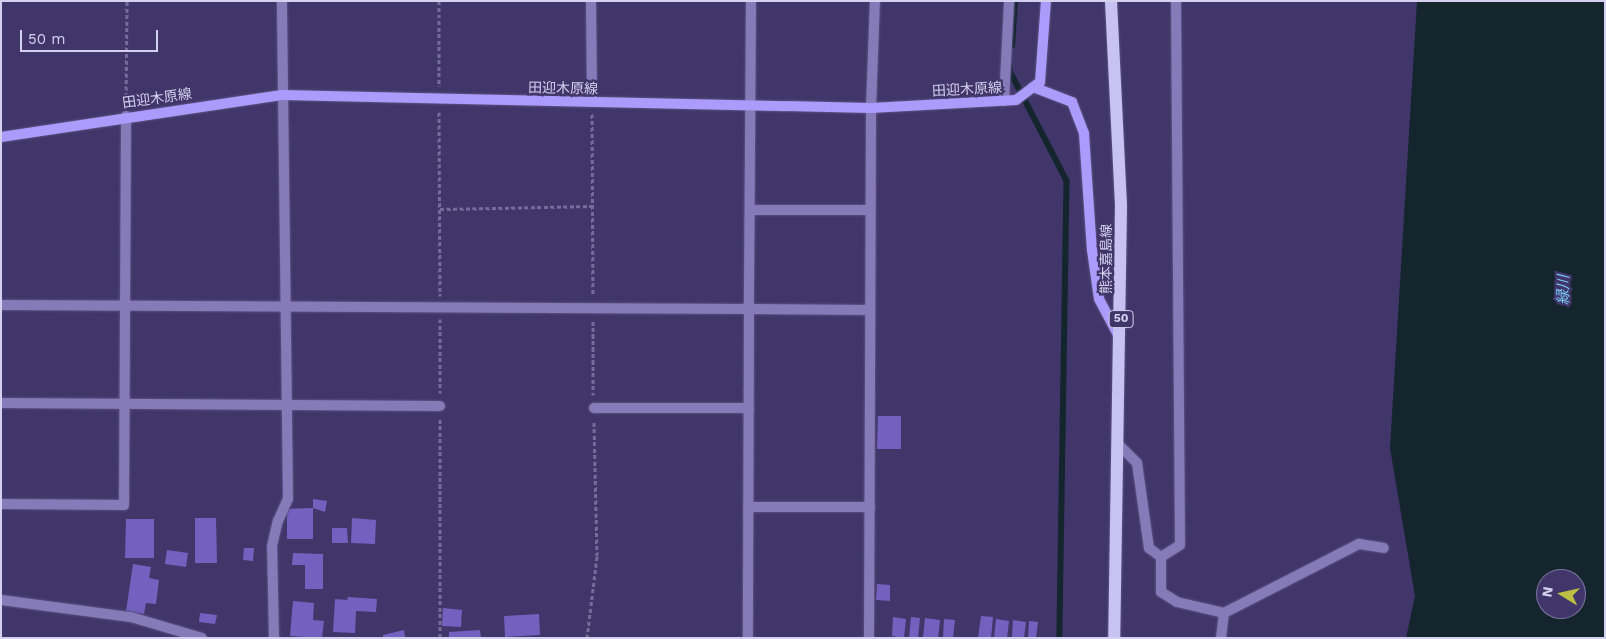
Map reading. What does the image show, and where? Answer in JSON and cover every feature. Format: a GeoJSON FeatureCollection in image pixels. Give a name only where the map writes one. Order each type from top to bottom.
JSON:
{"type":"FeatureCollection","features":[{"type":"Feature","properties":{"kind":"main road"},"geometry":{"type":"LineString","coordinates":[[1033,87],[1040,82],[1046,1]]}},
{"type":"Feature","properties":{"kind":"main road","name":"熊本嘉島線"},"geometry":{"type":"LineString","coordinates":[[1111,1],[1121,206],[1121,340],[1114,638]]}},
{"type":"Feature","properties":{"kind":"main road","name":"田迎木原線"},"geometry":{"type":"LineString","coordinates":[[1,137],[126,116],[282,95],[871,108],[1016,100],[1033,87]]}},
{"type":"Feature","properties":{"kind":"main road"},"geometry":{"type":"LineString","coordinates":[[1033,87],[1072,102],[1084,134],[1091,241],[1099,299],[1121,340]]}},
{"type":"Feature","properties":{"kind":"street"},"geometry":{"type":"LineString","coordinates":[[274,638],[272,546],[278,521],[288,499],[282,1]]}},
{"type":"Feature","properties":{"kind":"street"},"geometry":{"type":"LineString","coordinates":[[592,1],[592,102]]}},
{"type":"Feature","properties":{"kind":"street"},"geometry":{"type":"LineString","coordinates":[[748,638],[751,1]]}},
{"type":"Feature","properties":{"kind":"street"},"geometry":{"type":"LineString","coordinates":[[870,638],[870,210],[875,1]]}},
{"type":"Feature","properties":{"kind":"street"},"geometry":{"type":"LineString","coordinates":[[1004,101],[1009,1]]}},
{"type":"Feature","properties":{"kind":"street"},"geometry":{"type":"LineString","coordinates":[[1161,557],[1180,545],[1176,1]]}},
{"type":"Feature","properties":{"kind":"street"},"geometry":{"type":"LineString","coordinates":[[1,504],[124,505],[126,116]]}},
{"type":"Feature","properties":{"kind":"street"},"geometry":{"type":"LineString","coordinates":[[750,210],[870,210]]}},
{"type":"Feature","properties":{"kind":"street"},"geometry":{"type":"LineString","coordinates":[[1,305],[125,304],[870,310]]}},
{"type":"Feature","properties":{"kind":"street"},"geometry":{"type":"LineString","coordinates":[[1,403],[440,406]]}},
{"type":"Feature","properties":{"kind":"street"},"geometry":{"type":"LineString","coordinates":[[594,408],[749,408]]}},
{"type":"Feature","properties":{"kind":"street"},"geometry":{"type":"LineString","coordinates":[[1118,444],[1137,463],[1149,548],[1161,557]]}},
{"type":"Feature","properties":{"kind":"street"},"geometry":{"type":"LineString","coordinates":[[748,507],[870,508]]}},
{"type":"Feature","properties":{"kind":"street"},"geometry":{"type":"LineString","coordinates":[[1161,557],[1161,592],[1177,602],[1224,613],[1359,544],[1384,548]]}},
{"type":"Feature","properties":{"kind":"street"},"geometry":{"type":"LineString","coordinates":[[1,600],[131,617],[202,638]]}},
{"type":"Feature","properties":{"kind":"street"},"geometry":{"type":"LineString","coordinates":[[1221,638],[1224,613]]}},
{"type":"Feature","properties":{"kind":"path"},"geometry":{"type":"LineString","coordinates":[[126,116],[127,1]]}},
{"type":"Feature","properties":{"kind":"path"},"geometry":{"type":"LineString","coordinates":[[587,638],[596,556],[592,102]]}},
{"type":"Feature","properties":{"kind":"path"},"geometry":{"type":"LineString","coordinates":[[440,210],[592,206]]}},
{"type":"Feature","properties":{"kind":"water","name":"緑川"},"geometry":{"type":"Polygon","coordinates":[[[1417,1],[1605,1],[1605,638],[1406,638],[1415,596],[1390,448],[1417,1]]]}},
{"type":"Feature","properties":{"kind":"building"},"geometry":{"type":"Polygon","coordinates":[[[878,416],[901,416],[901,449],[877,449],[878,416]]]}},
{"type":"Feature","properties":{"kind":"building"},"geometry":{"type":"Polygon","coordinates":[[[313,499],[327,501],[325,512],[313,508],[313,499]]]}},
{"type":"Feature","properties":{"kind":"building"},"geometry":{"type":"Polygon","coordinates":[[[313,508],[313,539],[287,539],[287,513],[283,509],[313,508]]]}},
{"type":"Feature","properties":{"kind":"building"},"geometry":{"type":"Polygon","coordinates":[[[195,518],[216,518],[217,563],[195,563],[195,518]]]}},
{"type":"Feature","properties":{"kind":"building"},"geometry":{"type":"Polygon","coordinates":[[[352,518],[376,520],[375,544],[351,543],[352,518]]]}},
{"type":"Feature","properties":{"kind":"building"},"geometry":{"type":"Polygon","coordinates":[[[126,519],[154,519],[154,558],[125,558],[126,519]]]}},
{"type":"Feature","properties":{"kind":"building"},"geometry":{"type":"Polygon","coordinates":[[[332,528],[347,528],[348,543],[332,543],[332,528]]]}},
{"type":"Feature","properties":{"kind":"building"},"geometry":{"type":"Polygon","coordinates":[[[244,548],[254,548],[253,561],[243,560],[244,548]]]}},
{"type":"Feature","properties":{"kind":"building"},"geometry":{"type":"Polygon","coordinates":[[[167,550],[188,553],[186,567],[165,564],[167,550]]]}},
{"type":"Feature","properties":{"kind":"building"},"geometry":{"type":"Polygon","coordinates":[[[293,553],[323,554],[323,589],[305,589],[305,565],[292,565],[293,553]]]}},
{"type":"Feature","properties":{"kind":"building"},"geometry":{"type":"Polygon","coordinates":[[[133,564],[151,567],[149,578],[159,580],[156,604],[146,603],[144,614],[126,611],[133,564]]]}},
{"type":"Feature","properties":{"kind":"building"},"geometry":{"type":"Polygon","coordinates":[[[877,584],[890,585],[890,601],[876,600],[877,584]]]}},
{"type":"Feature","properties":{"kind":"building"},"geometry":{"type":"Polygon","coordinates":[[[348,597],[377,599],[376,612],[356,611],[355,633],[333,632],[335,599],[347,600],[348,597]]]}},
{"type":"Feature","properties":{"kind":"building"},"geometry":{"type":"Polygon","coordinates":[[[293,601],[314,603],[313,620],[324,621],[322,638],[290,636],[293,601]]]}},
{"type":"Feature","properties":{"kind":"building"},"geometry":{"type":"Polygon","coordinates":[[[443,608],[462,610],[461,627],[442,626],[443,608]]]}},
{"type":"Feature","properties":{"kind":"building"},"geometry":{"type":"Polygon","coordinates":[[[200,613],[217,615],[215,624],[199,622],[200,613]]]}},
{"type":"Feature","properties":{"kind":"building"},"geometry":{"type":"Polygon","coordinates":[[[539,614],[540,635],[505,637],[504,616],[539,614]]]}},
{"type":"Feature","properties":{"kind":"building"},"geometry":{"type":"Polygon","coordinates":[[[981,616],[993,617],[991,638],[978,638],[981,616]]]}},
{"type":"Feature","properties":{"kind":"building"},"geometry":{"type":"Polygon","coordinates":[[[893,617],[906,619],[904,638],[892,636],[893,617]]]}},
{"type":"Feature","properties":{"kind":"building"},"geometry":{"type":"Polygon","coordinates":[[[911,617],[920,618],[918,638],[909,638],[911,617]]]}},
{"type":"Feature","properties":{"kind":"building"},"geometry":{"type":"Polygon","coordinates":[[[925,618],[940,620],[938,638],[923,638],[925,618]]]}},
{"type":"Feature","properties":{"kind":"building"},"geometry":{"type":"Polygon","coordinates":[[[944,619],[955,620],[953,638],[943,638],[944,619]]]}},
{"type":"Feature","properties":{"kind":"building"},"geometry":{"type":"Polygon","coordinates":[[[996,619],[1009,621],[1007,638],[994,638],[996,619]]]}},
{"type":"Feature","properties":{"kind":"building"},"geometry":{"type":"Polygon","coordinates":[[[1013,620],[1026,622],[1024,638],[1012,638],[1013,620]]]}},
{"type":"Feature","properties":{"kind":"building"},"geometry":{"type":"Polygon","coordinates":[[[1029,621],[1038,622],[1036,638],[1028,638],[1029,621]]]}},
{"type":"Feature","properties":{"kind":"building"},"geometry":{"type":"Polygon","coordinates":[[[404,630],[405,638],[383,638],[383,635],[404,630]]]}},
{"type":"Feature","properties":{"kind":"building"},"geometry":{"type":"Polygon","coordinates":[[[480,630],[481,638],[449,638],[449,632],[480,630]]]}},
{"type":"Feature","properties":{"kind":"waterway"},"geometry":{"type":"LineString","coordinates":[[1012,46],[1015,1]]}},
{"type":"Feature","properties":{"kind":"waterway"},"geometry":{"type":"LineString","coordinates":[[1010,66],[1010,71],[1067,181],[1060,638]]}}]}
